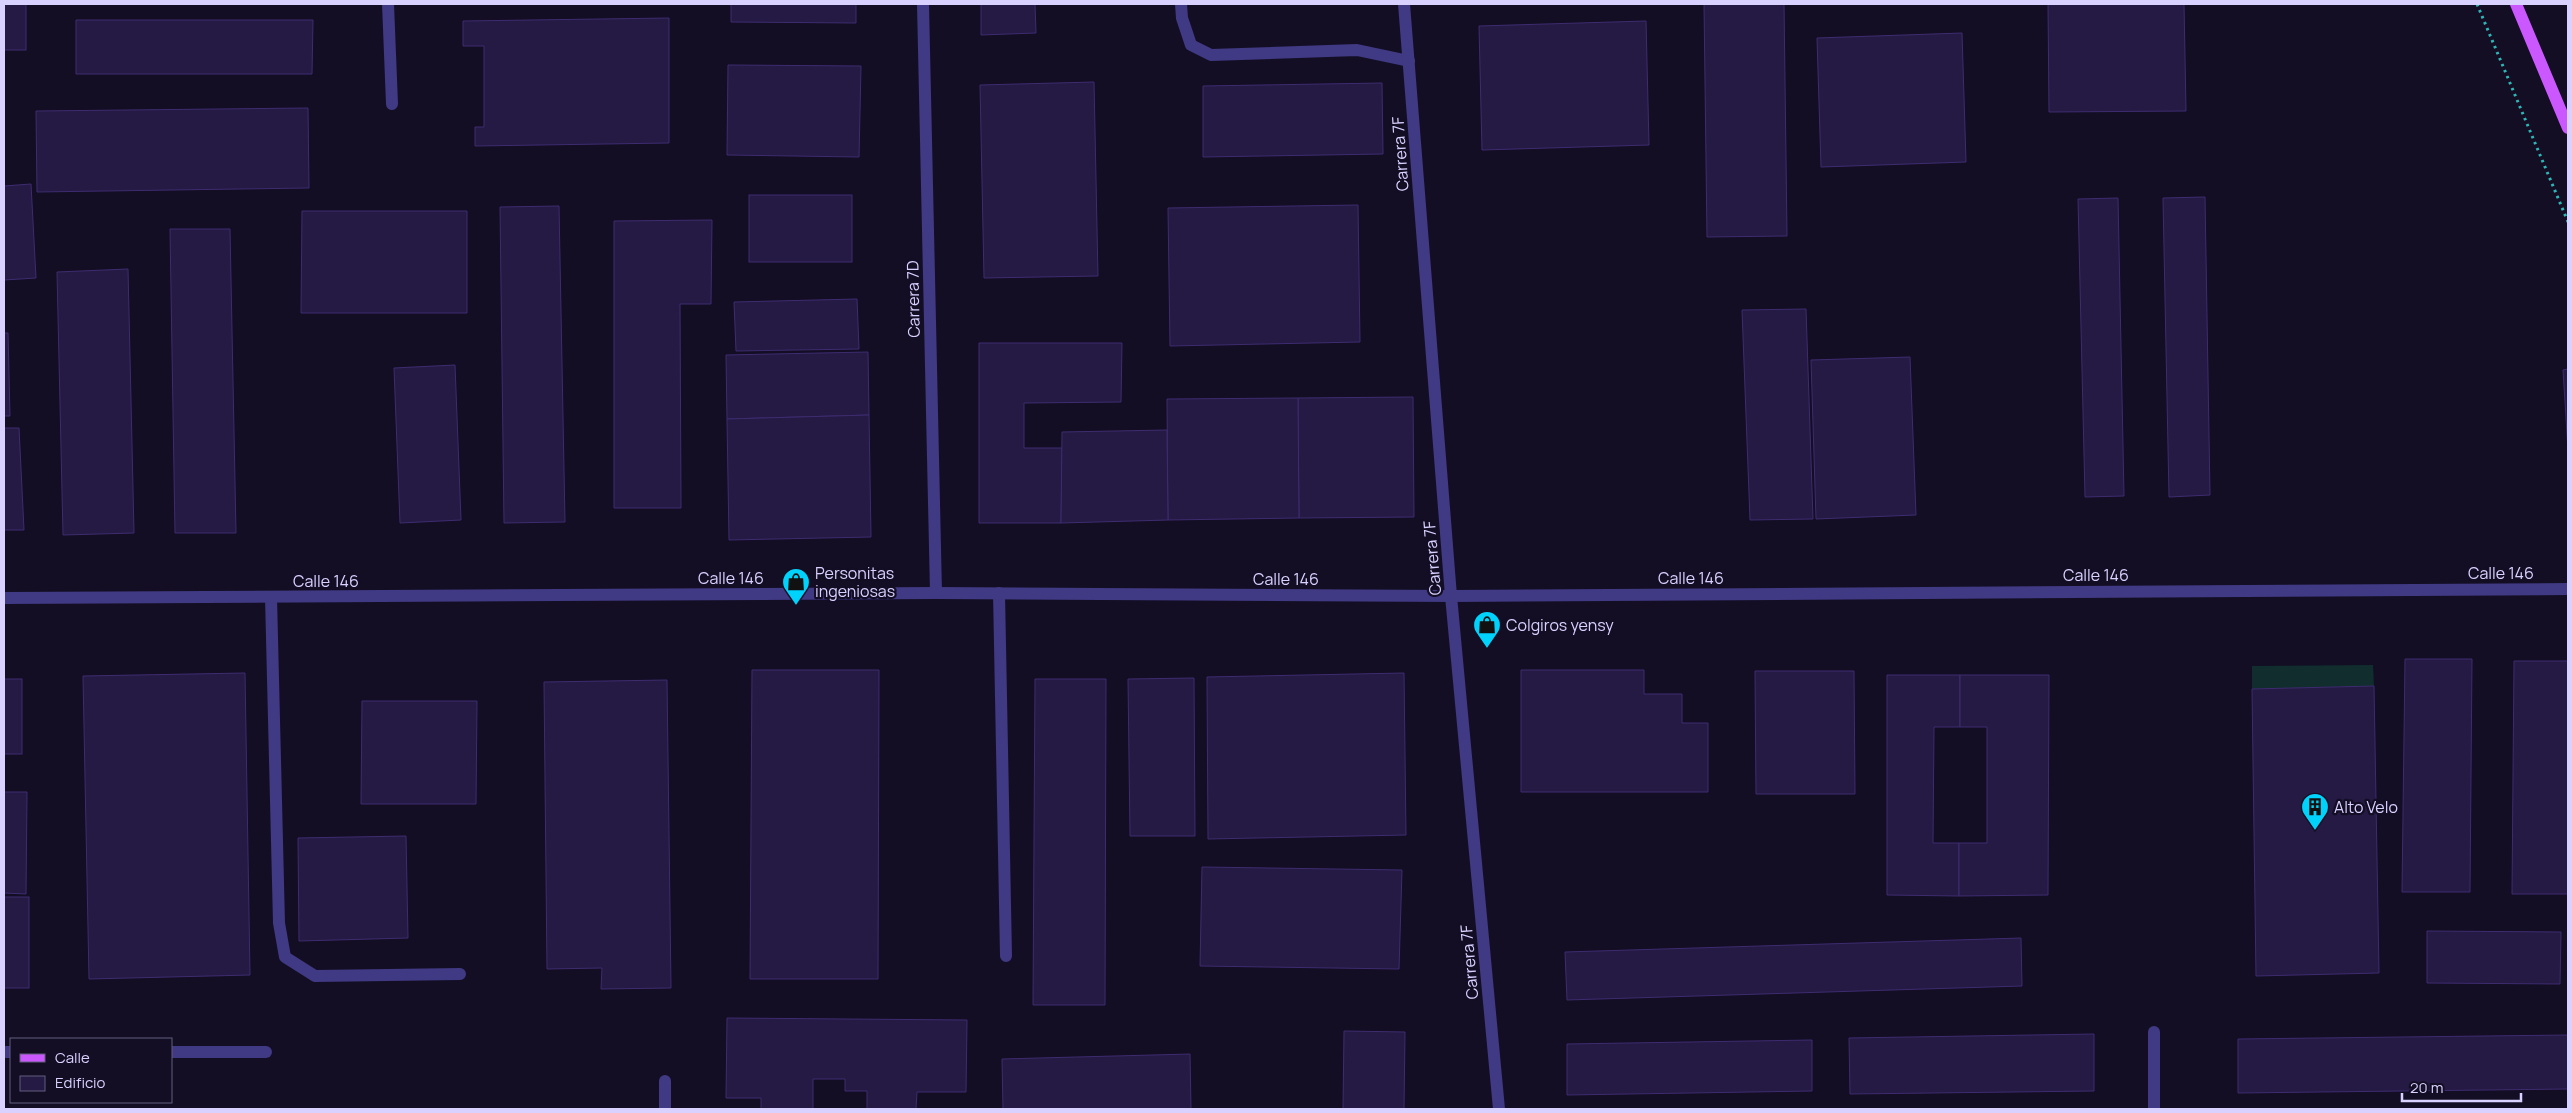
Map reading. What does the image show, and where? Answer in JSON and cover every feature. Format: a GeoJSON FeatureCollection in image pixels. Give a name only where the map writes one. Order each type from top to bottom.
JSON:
{"type":"FeatureCollection","features":[{"type":"Feature","properties":{"kind":"main road"},"geometry":{"type":"LineString","coordinates":[[2516,4],[2568,128]]}},
{"type":"Feature","properties":{"kind":"street"},"geometry":{"type":"LineString","coordinates":[[388,4],[392,104]]}},
{"type":"Feature","properties":{"kind":"street","name":"Carrera 7D"},"geometry":{"type":"LineString","coordinates":[[923,4],[936,593]]}},
{"type":"Feature","properties":{"kind":"street"},"geometry":{"type":"LineString","coordinates":[[1181,4],[1182,18],[1191,45],[1211,55],[1357,50],[1409,61]]}},
{"type":"Feature","properties":{"kind":"street","name":"Carrera 7F"},"geometry":{"type":"LineString","coordinates":[[1404,4],[1451,596],[1499,1109]]}},
{"type":"Feature","properties":{"kind":"street","name":"Calle 146"},"geometry":{"type":"LineString","coordinates":[[4,598],[936,593],[1451,596],[2568,589]]}},
{"type":"Feature","properties":{"kind":"street"},"geometry":{"type":"LineString","coordinates":[[998,593],[1006,956]]}},
{"type":"Feature","properties":{"kind":"street"},"geometry":{"type":"LineString","coordinates":[[271,597],[279,924],[285,957],[314,976],[460,974]]}},
{"type":"Feature","properties":{"kind":"street"},"geometry":{"type":"LineString","coordinates":[[2154,1032],[2154,1109]]}},
{"type":"Feature","properties":{"kind":"street"},"geometry":{"type":"LineString","coordinates":[[172,1052],[266,1052]]}},
{"type":"Feature","properties":{"kind":"street"},"geometry":{"type":"LineString","coordinates":[[665,1081],[665,1109]]}},
{"type":"Feature","properties":{"kind":"path"},"geometry":{"type":"LineString","coordinates":[[2477,4],[2568,222]]}},
{"type":"Feature","properties":{"kind":"green space"},"geometry":{"type":"Polygon","coordinates":[[[2373,665],[2374,686],[2252,689],[2252,666],[2373,665]]]}},
{"type":"Feature","properties":{"kind":"building"},"geometry":{"type":"Polygon","coordinates":[[[4,4],[26,4],[26,50],[4,50],[4,4]]]}},
{"type":"Feature","properties":{"kind":"building"},"geometry":{"type":"Polygon","coordinates":[[[731,4],[856,4],[856,23],[731,22],[731,4]]]}},
{"type":"Feature","properties":{"kind":"building"},"geometry":{"type":"Polygon","coordinates":[[[981,4],[1035,4],[1036,33],[981,35],[981,4]]]}},
{"type":"Feature","properties":{"kind":"building"},"geometry":{"type":"Polygon","coordinates":[[[1704,4],[1784,4],[1787,236],[1707,237],[1704,4]]]}},
{"type":"Feature","properties":{"kind":"building"},"geometry":{"type":"Polygon","coordinates":[[[2048,4],[2184,4],[2186,111],[2049,112],[2048,4]]]}},
{"type":"Feature","properties":{"kind":"building"},"geometry":{"type":"Polygon","coordinates":[[[669,18],[669,143],[475,146],[475,127],[484,127],[484,46],[463,46],[463,21],[669,18]]]}},
{"type":"Feature","properties":{"kind":"building"},"geometry":{"type":"Polygon","coordinates":[[[76,20],[313,20],[312,74],[76,74],[76,20]]]}},
{"type":"Feature","properties":{"kind":"building"},"geometry":{"type":"Polygon","coordinates":[[[1646,21],[1649,145],[1482,150],[1479,26],[1646,21]]]}},
{"type":"Feature","properties":{"kind":"building"},"geometry":{"type":"Polygon","coordinates":[[[1962,33],[1966,162],[1821,167],[1817,38],[1962,33]]]}},
{"type":"Feature","properties":{"kind":"building"},"geometry":{"type":"Polygon","coordinates":[[[728,65],[861,66],[859,157],[727,155],[728,65]]]}},
{"type":"Feature","properties":{"kind":"building"},"geometry":{"type":"Polygon","coordinates":[[[1094,82],[1098,276],[984,278],[980,85],[1094,82]]]}},
{"type":"Feature","properties":{"kind":"building"},"geometry":{"type":"Polygon","coordinates":[[[1382,83],[1383,154],[1203,157],[1203,86],[1382,83]]]}},
{"type":"Feature","properties":{"kind":"building"},"geometry":{"type":"Polygon","coordinates":[[[308,108],[309,188],[37,192],[36,111],[308,108]]]}},
{"type":"Feature","properties":{"kind":"building"},"geometry":{"type":"Polygon","coordinates":[[[31,184],[36,278],[4,280],[4,186],[31,184]]]}},
{"type":"Feature","properties":{"kind":"building"},"geometry":{"type":"Polygon","coordinates":[[[749,195],[852,195],[852,262],[749,262],[749,195]]]}},
{"type":"Feature","properties":{"kind":"building"},"geometry":{"type":"Polygon","coordinates":[[[2205,197],[2210,495],[2169,497],[2163,198],[2205,197]]]}},
{"type":"Feature","properties":{"kind":"building"},"geometry":{"type":"Polygon","coordinates":[[[2118,198],[2124,496],[2085,497],[2078,199],[2118,198]]]}},
{"type":"Feature","properties":{"kind":"building"},"geometry":{"type":"Polygon","coordinates":[[[1358,205],[1360,342],[1170,346],[1168,208],[1358,205]]]}},
{"type":"Feature","properties":{"kind":"building"},"geometry":{"type":"Polygon","coordinates":[[[559,206],[565,522],[504,523],[500,207],[559,206]]]}},
{"type":"Feature","properties":{"kind":"building"},"geometry":{"type":"Polygon","coordinates":[[[302,211],[467,211],[467,313],[301,313],[302,211]]]}},
{"type":"Feature","properties":{"kind":"building"},"geometry":{"type":"Polygon","coordinates":[[[712,220],[711,304],[680,304],[681,508],[614,508],[614,221],[712,220]]]}},
{"type":"Feature","properties":{"kind":"building"},"geometry":{"type":"Polygon","coordinates":[[[170,229],[230,229],[236,533],[175,533],[170,229]]]}},
{"type":"Feature","properties":{"kind":"building"},"geometry":{"type":"Polygon","coordinates":[[[128,269],[134,533],[63,535],[57,272],[128,269]]]}},
{"type":"Feature","properties":{"kind":"building"},"geometry":{"type":"Polygon","coordinates":[[[857,299],[859,349],[736,351],[734,302],[857,299]]]}},
{"type":"Feature","properties":{"kind":"building"},"geometry":{"type":"Polygon","coordinates":[[[1806,309],[1813,519],[1750,520],[1742,310],[1806,309]]]}},
{"type":"Feature","properties":{"kind":"building"},"geometry":{"type":"Polygon","coordinates":[[[4,333],[8,333],[10,416],[4,416],[4,333]]]}},
{"type":"Feature","properties":{"kind":"building"},"geometry":{"type":"Polygon","coordinates":[[[979,343],[1122,343],[1121,402],[1024,403],[1024,448],[1062,448],[1061,523],[979,523],[979,343]]]}},
{"type":"Feature","properties":{"kind":"building"},"geometry":{"type":"Polygon","coordinates":[[[868,352],[869,415],[727,419],[726,355],[868,352]]]}},
{"type":"Feature","properties":{"kind":"building"},"geometry":{"type":"Polygon","coordinates":[[[1910,357],[1916,515],[1816,519],[1811,360],[1910,357]]]}},
{"type":"Feature","properties":{"kind":"building"},"geometry":{"type":"Polygon","coordinates":[[[455,365],[461,520],[400,523],[394,368],[455,365]]]}},
{"type":"Feature","properties":{"kind":"building"},"geometry":{"type":"Polygon","coordinates":[[[2568,369],[2568,450],[2563,370],[2568,369]]]}},
{"type":"Feature","properties":{"kind":"building"},"geometry":{"type":"Polygon","coordinates":[[[1413,397],[1414,517],[1299,518],[1298,398],[1413,397]]]}},
{"type":"Feature","properties":{"kind":"building"},"geometry":{"type":"Polygon","coordinates":[[[1298,398],[1299,518],[1168,520],[1167,399],[1298,398]]]}},
{"type":"Feature","properties":{"kind":"building"},"geometry":{"type":"Polygon","coordinates":[[[869,415],[871,537],[729,540],[727,419],[869,415]]]}},
{"type":"Feature","properties":{"kind":"building"},"geometry":{"type":"Polygon","coordinates":[[[4,428],[19,428],[24,530],[4,530],[4,428]]]}},
{"type":"Feature","properties":{"kind":"building"},"geometry":{"type":"Polygon","coordinates":[[[1167,430],[1168,520],[1061,523],[1062,432],[1167,430]]]}},
{"type":"Feature","properties":{"kind":"building"},"geometry":{"type":"Polygon","coordinates":[[[2405,659],[2472,659],[2470,892],[2402,892],[2405,659]]]}},
{"type":"Feature","properties":{"kind":"building"},"geometry":{"type":"Polygon","coordinates":[[[2514,661],[2568,661],[2568,894],[2512,894],[2514,661]]]}},
{"type":"Feature","properties":{"kind":"building"},"geometry":{"type":"Polygon","coordinates":[[[752,670],[879,670],[878,979],[750,979],[752,670]]]}},
{"type":"Feature","properties":{"kind":"building"},"geometry":{"type":"Polygon","coordinates":[[[1521,670],[1644,670],[1644,694],[1682,694],[1682,723],[1708,723],[1708,792],[1521,792],[1521,670]]]}},
{"type":"Feature","properties":{"kind":"building"},"geometry":{"type":"Polygon","coordinates":[[[1755,671],[1854,671],[1855,794],[1756,794],[1755,671]]]}},
{"type":"Feature","properties":{"kind":"building"},"geometry":{"type":"Polygon","coordinates":[[[245,673],[250,975],[89,979],[83,676],[245,673]]]}},
{"type":"Feature","properties":{"kind":"building"},"geometry":{"type":"Polygon","coordinates":[[[1404,673],[1406,835],[1208,839],[1207,677],[1404,673]]]}},
{"type":"Feature","properties":{"kind":"building"},"geometry":{"type":"Polygon","coordinates":[[[1887,675],[1960,675],[1960,727],[1934,727],[1933,843],[1959,843],[1959,896],[1887,895],[1887,675]]]}},
{"type":"Feature","properties":{"kind":"building"},"geometry":{"type":"Polygon","coordinates":[[[1960,675],[2049,675],[2048,895],[1959,896],[1959,843],[1987,843],[1987,727],[1960,727],[1960,675]]]}},
{"type":"Feature","properties":{"kind":"building"},"geometry":{"type":"Polygon","coordinates":[[[1194,678],[1195,836],[1130,836],[1128,679],[1194,678]]]}},
{"type":"Feature","properties":{"kind":"building"},"geometry":{"type":"Polygon","coordinates":[[[4,679],[22,679],[22,754],[4,754],[4,679]]]}},
{"type":"Feature","properties":{"kind":"building"},"geometry":{"type":"Polygon","coordinates":[[[1035,679],[1106,679],[1105,1005],[1033,1005],[1035,679]]]}},
{"type":"Feature","properties":{"kind":"building"},"geometry":{"type":"Polygon","coordinates":[[[667,680],[671,988],[601,989],[602,968],[547,969],[544,682],[667,680]]]}},
{"type":"Feature","properties":{"kind":"building","name":"Alto Velo"},"geometry":{"type":"Polygon","coordinates":[[[2374,686],[2379,973],[2256,976],[2252,689],[2374,686]]]}},
{"type":"Feature","properties":{"kind":"building"},"geometry":{"type":"Polygon","coordinates":[[[362,701],[477,701],[476,804],[361,804],[362,701]]]}},
{"type":"Feature","properties":{"kind":"building"},"geometry":{"type":"Polygon","coordinates":[[[4,792],[27,792],[26,894],[4,893],[4,792]]]}},
{"type":"Feature","properties":{"kind":"building"},"geometry":{"type":"Polygon","coordinates":[[[406,836],[408,938],[299,941],[298,838],[406,836]]]}},
{"type":"Feature","properties":{"kind":"building"},"geometry":{"type":"Polygon","coordinates":[[[1202,867],[1402,870],[1399,969],[1200,966],[1202,867]]]}},
{"type":"Feature","properties":{"kind":"building"},"geometry":{"type":"Polygon","coordinates":[[[4,897],[29,897],[29,988],[4,988],[4,897]]]}},
{"type":"Feature","properties":{"kind":"building"},"geometry":{"type":"Polygon","coordinates":[[[2427,931],[2561,932],[2560,984],[2427,983],[2427,931]]]}},
{"type":"Feature","properties":{"kind":"building"},"geometry":{"type":"Polygon","coordinates":[[[2021,938],[2022,986],[1567,1000],[1565,952],[2021,938]]]}},
{"type":"Feature","properties":{"kind":"building"},"geometry":{"type":"Polygon","coordinates":[[[727,1018],[967,1020],[966,1092],[917,1092],[916,1109],[867,1109],[867,1091],[845,1091],[845,1079],[813,1079],[813,1109],[761,1109],[761,1098],[726,1098],[727,1018]]]}},
{"type":"Feature","properties":{"kind":"building"},"geometry":{"type":"Polygon","coordinates":[[[1344,1031],[1405,1032],[1404,1109],[1343,1109],[1344,1031]]]}},
{"type":"Feature","properties":{"kind":"building"},"geometry":{"type":"Polygon","coordinates":[[[2094,1034],[2094,1091],[1850,1094],[1849,1038],[2094,1034]]]}},
{"type":"Feature","properties":{"kind":"building"},"geometry":{"type":"Polygon","coordinates":[[[2568,1035],[2568,1089],[2238,1093],[2238,1039],[2568,1035]]]}},
{"type":"Feature","properties":{"kind":"building"},"geometry":{"type":"Polygon","coordinates":[[[1812,1040],[1812,1091],[1567,1095],[1567,1044],[1812,1040]]]}},
{"type":"Feature","properties":{"kind":"building"},"geometry":{"type":"Polygon","coordinates":[[[1190,1054],[1191,1109],[1003,1109],[1002,1059],[1190,1054]]]}},
{"type":"Feature","properties":{"kind":"place","name":"Personitas ingeniosas"},"geometry":{"type":"Point","coordinates":[796,606]}},
{"type":"Feature","properties":{"kind":"place","name":"Colgiros yensy"},"geometry":{"type":"Point","coordinates":[1487,649]}},
{"type":"Feature","properties":{"kind":"place","name":"Alto Velo"},"geometry":{"type":"Point","coordinates":[2315,831]}}]}
